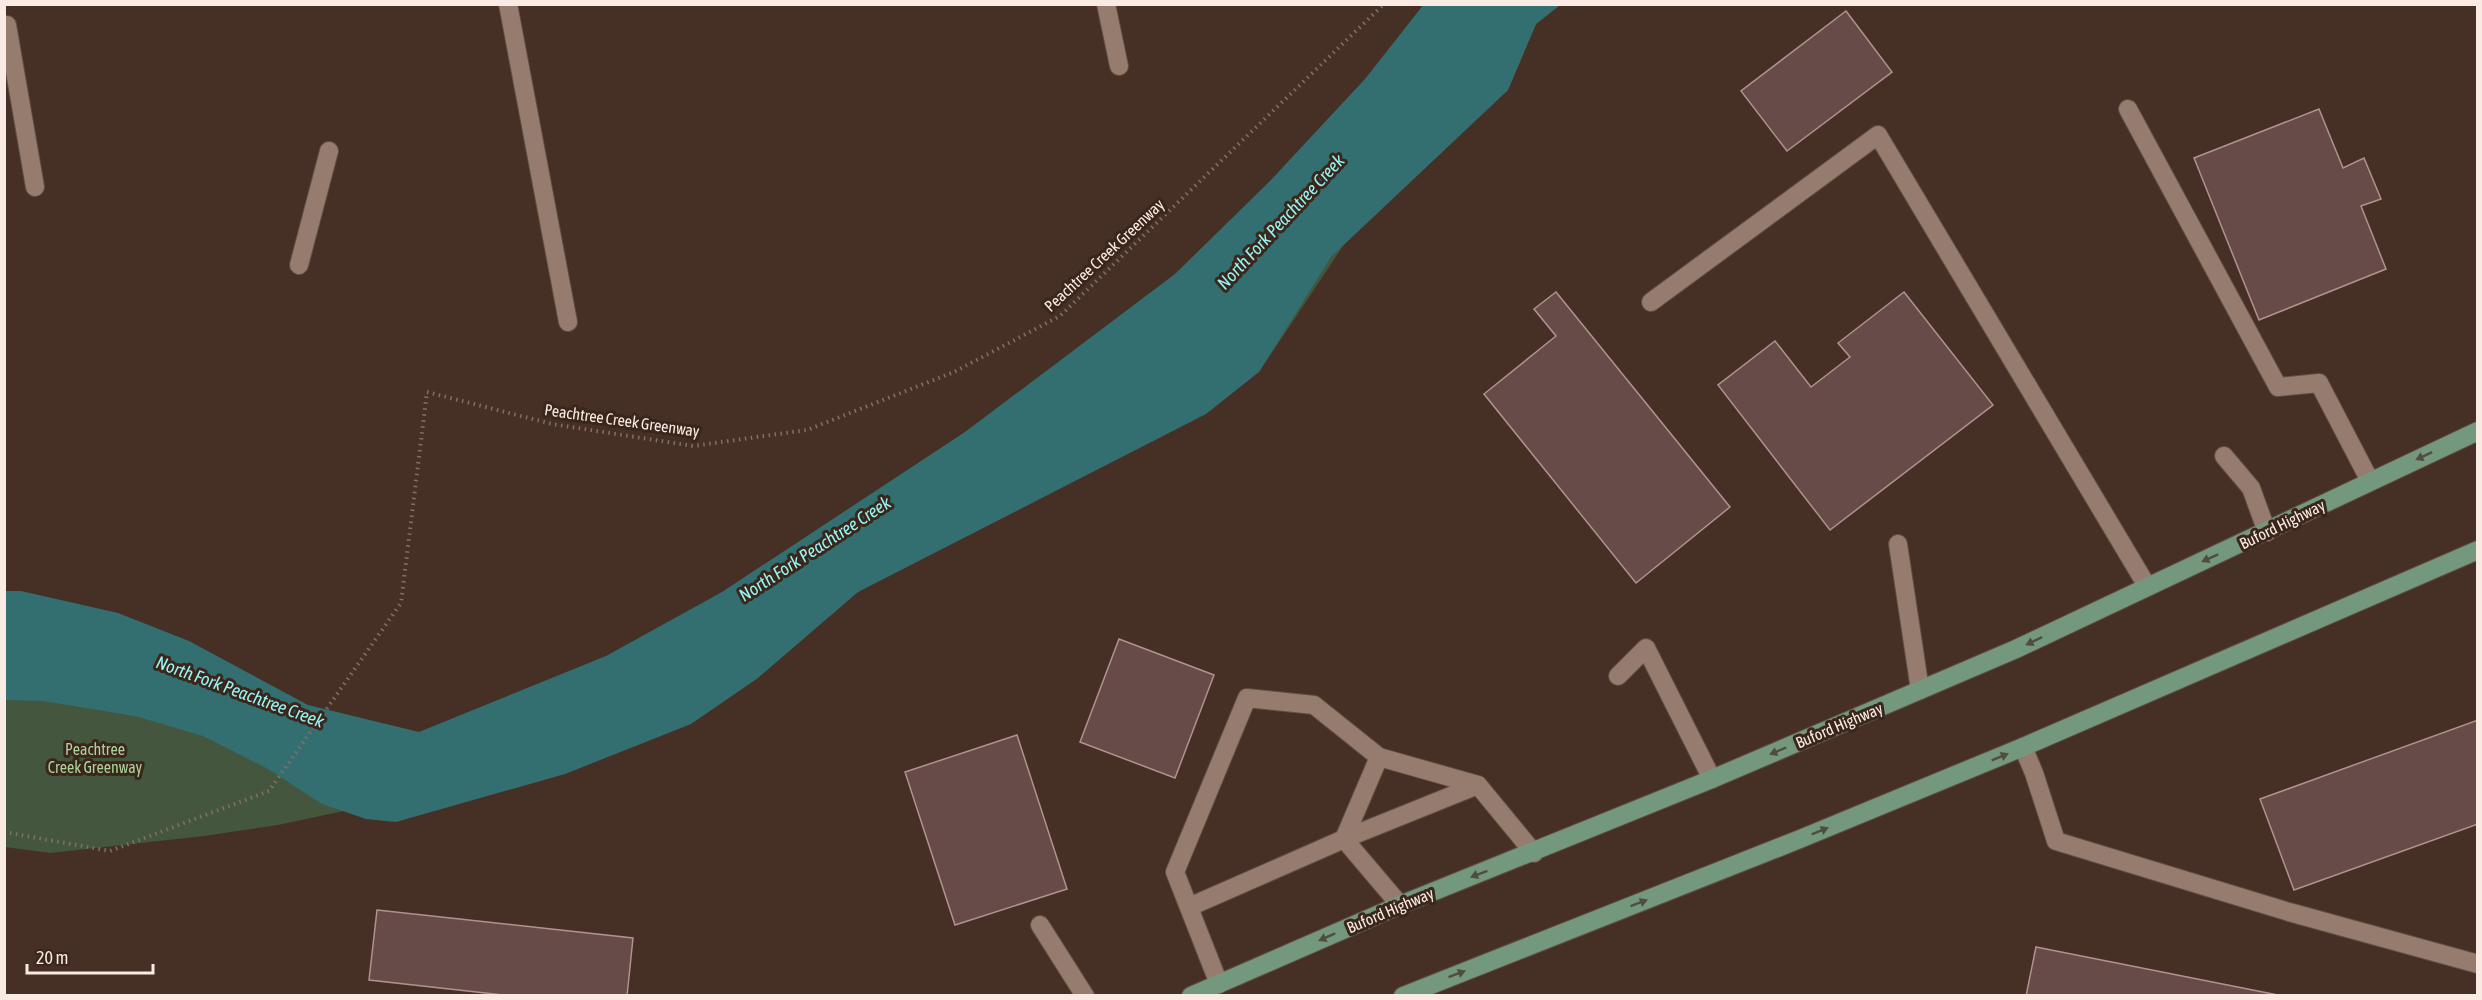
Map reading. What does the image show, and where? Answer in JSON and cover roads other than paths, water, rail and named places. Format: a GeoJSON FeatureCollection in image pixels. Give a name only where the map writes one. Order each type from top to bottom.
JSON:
{"type":"FeatureCollection","features":[{"type":"Feature","properties":{"kind":"main road","name":"Buford Highway"},"geometry":{"type":"LineString","coordinates":[[1191,996],[1400,905],[1534,853],[2016,649],[2478,431]]}},
{"type":"Feature","properties":{"kind":"main road"},"geometry":{"type":"LineString","coordinates":[[1403,996],[1800,839],[2023,747],[2478,550]]}},
{"type":"Feature","properties":{"kind":"lane"},"geometry":{"type":"LineString","coordinates":[[508,4],[568,322]]}},
{"type":"Feature","properties":{"kind":"lane"},"geometry":{"type":"LineString","coordinates":[[1106,4],[1119,66]]}},
{"type":"Feature","properties":{"kind":"lane"},"geometry":{"type":"LineString","coordinates":[[7,25],[35,187]]}},
{"type":"Feature","properties":{"kind":"lane"},"geometry":{"type":"LineString","coordinates":[[2128,109],[2278,387],[2319,382],[2370,481]]}},
{"type":"Feature","properties":{"kind":"lane"},"geometry":{"type":"LineString","coordinates":[[1651,302],[1878,135],[2147,586]]}},
{"type":"Feature","properties":{"kind":"lane"},"geometry":{"type":"LineString","coordinates":[[298,264],[329,151]]}},
{"type":"Feature","properties":{"kind":"lane"},"geometry":{"type":"LineString","coordinates":[[2224,456],[2251,488],[2267,532]]}},
{"type":"Feature","properties":{"kind":"lane"},"geometry":{"type":"LineString","coordinates":[[1898,544],[1920,690]]}},
{"type":"Feature","properties":{"kind":"lane"},"geometry":{"type":"LineString","coordinates":[[1618,676],[1646,648],[1712,779]]}},
{"type":"Feature","properties":{"kind":"lane"},"geometry":{"type":"LineString","coordinates":[[1219,984],[1175,872],[1247,698],[1314,705],[1379,757],[1478,785],[1534,853]]}},
{"type":"Feature","properties":{"kind":"lane"},"geometry":{"type":"LineString","coordinates":[[2023,747],[2056,841],[2289,912],[2478,964]]}},
{"type":"Feature","properties":{"kind":"lane"},"geometry":{"type":"LineString","coordinates":[[1344,839],[1379,757]]}},
{"type":"Feature","properties":{"kind":"lane"},"geometry":{"type":"LineString","coordinates":[[1189,907],[1344,839],[1478,785]]}},
{"type":"Feature","properties":{"kind":"lane"},"geometry":{"type":"LineString","coordinates":[[1344,839],[1400,905]]}},
{"type":"Feature","properties":{"kind":"lane"},"geometry":{"type":"LineString","coordinates":[[1040,925],[1085,996]]}},
{"type":"Feature","properties":{"kind":"water","name":"North Fork Peachtree Creek"},"geometry":{"type":"Polygon","coordinates":[[[1424,4],[1560,5],[1536,24],[1508,90],[1331,257],[1259,372],[1206,414],[858,592],[758,678],[691,724],[565,774],[396,822],[366,819],[322,804],[270,770],[203,736],[135,716],[43,701],[5,700],[5,591],[21,591],[118,613],[189,641],[308,705],[419,732],[606,656],[722,592],[965,432],[1175,274],[1270,181],[1365,79],[1424,4]]]}},
{"type":"Feature","properties":{"kind":"park label","name":"Peachtree Creek Greenway"},"geometry":{"type":"Point","coordinates":[95,758]}}]}
